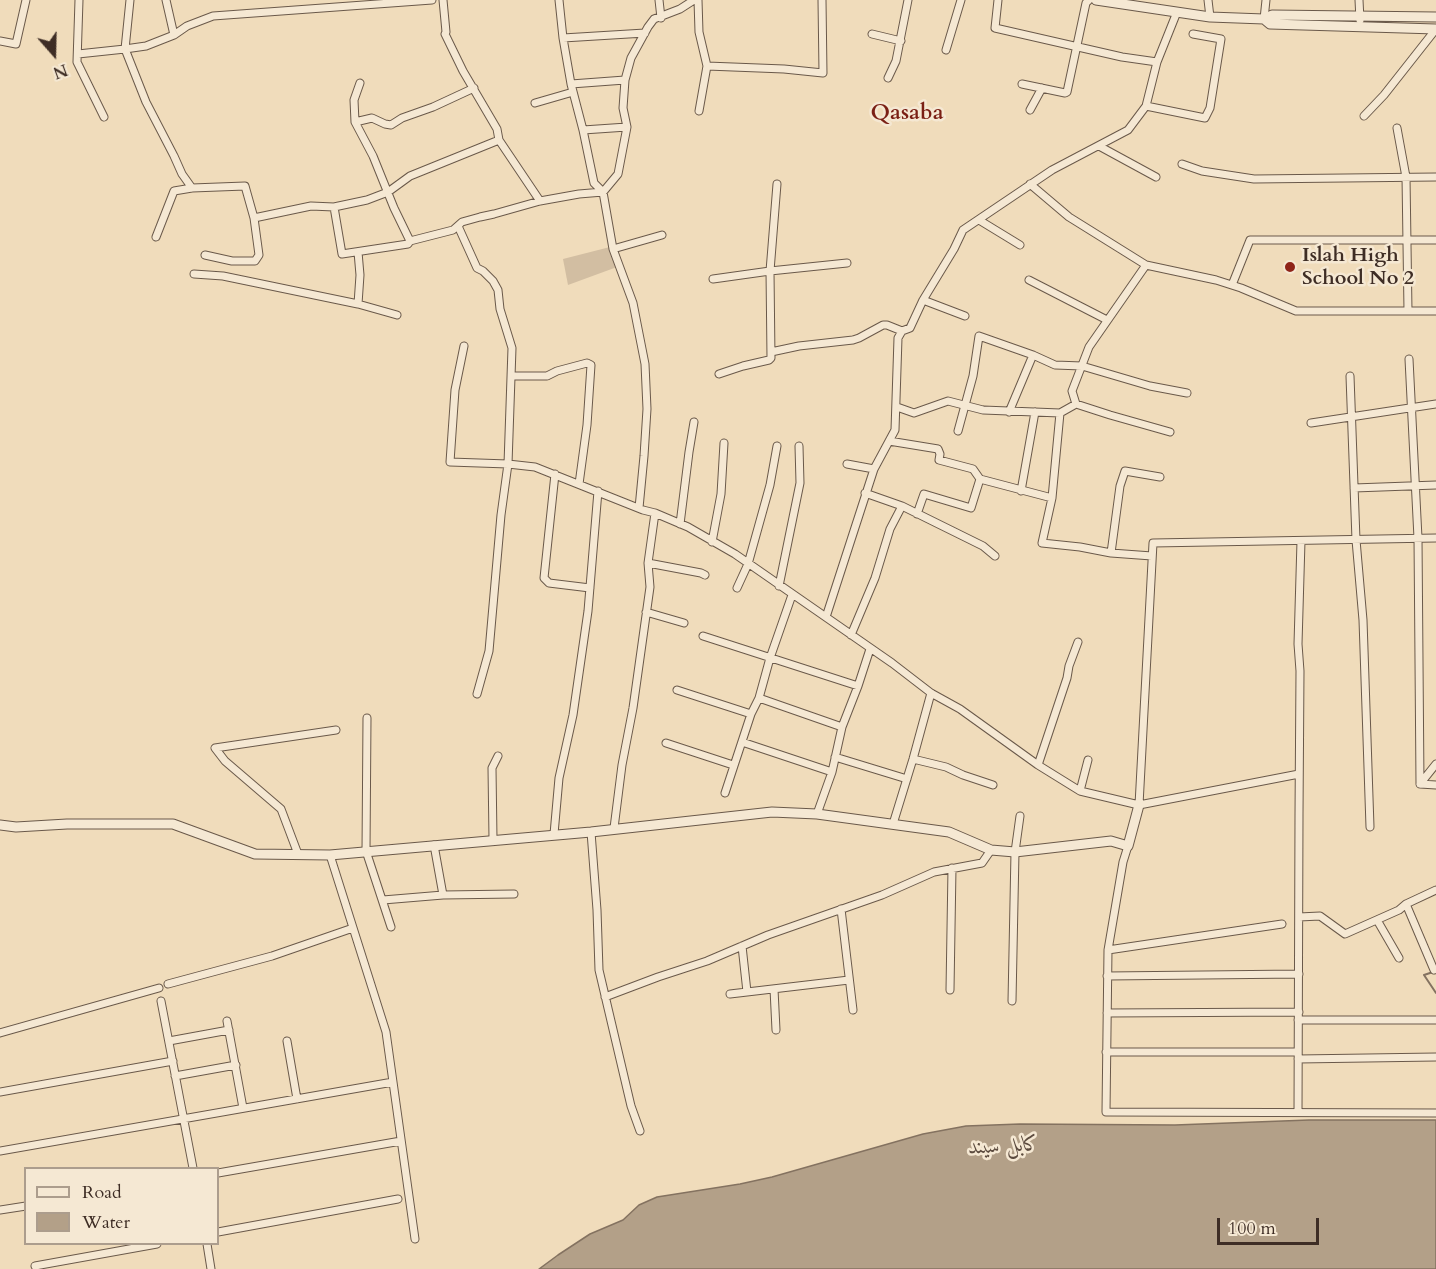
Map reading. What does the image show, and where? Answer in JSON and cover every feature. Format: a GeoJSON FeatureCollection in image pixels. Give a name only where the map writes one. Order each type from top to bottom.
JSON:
{"type":"FeatureCollection","features":[{"type":"Feature","properties":{"kind":"street"},"geometry":{"type":"LineString","coordinates":[[0,41],[16,44],[26,0]]}},
{"type":"Feature","properties":{"kind":"street"},"geometry":{"type":"LineString","coordinates":[[79,0],[77,62],[104,117]]}},
{"type":"Feature","properties":{"kind":"street"},"geometry":{"type":"LineString","coordinates":[[130,0],[125,49],[146,102],[182,174],[192,188]]}},
{"type":"Feature","properties":{"kind":"street"},"geometry":{"type":"LineString","coordinates":[[166,0],[174,35]]}},
{"type":"Feature","properties":{"kind":"street"},"geometry":{"type":"LineString","coordinates":[[310,9],[313,0]]}},
{"type":"Feature","properties":{"kind":"street"},"geometry":{"type":"LineString","coordinates":[[78,54],[146,46],[213,16],[432,0]]}},
{"type":"Feature","properties":{"kind":"street"},"geometry":{"type":"LineString","coordinates":[[442,0],[445,34],[463,71],[497,129],[499,140],[540,201]]}},
{"type":"Feature","properties":{"kind":"street"},"geometry":{"type":"LineString","coordinates":[[561,0],[563,38],[572,88],[594,183],[603,192],[613,249],[633,303],[645,364],[647,409],[639,508]]}},
{"type":"Feature","properties":{"kind":"street"},"geometry":{"type":"LineString","coordinates":[[659,0],[661,18]]}},
{"type":"Feature","properties":{"kind":"street"},"geometry":{"type":"LineString","coordinates":[[334,207],[342,254],[408,244],[453,230],[462,222],[540,201],[603,192],[618,174],[627,127],[622,108],[625,80],[632,58],[654,19],[661,18],[696,0],[699,32],[707,66],[699,111]]}},
{"type":"Feature","properties":{"kind":"street"},"geometry":{"type":"LineString","coordinates":[[707,66],[823,73],[822,0]]}},
{"type":"Feature","properties":{"kind":"street"},"geometry":{"type":"LineString","coordinates":[[888,78],[896,62],[908,0]]}},
{"type":"Feature","properties":{"kind":"street"},"geometry":{"type":"LineString","coordinates":[[946,50],[961,0]]}},
{"type":"Feature","properties":{"kind":"street"},"geometry":{"type":"LineString","coordinates":[[998,0],[995,28],[1122,57],[1157,62]]}},
{"type":"Feature","properties":{"kind":"street"},"geometry":{"type":"LineString","coordinates":[[1022,84],[1067,92],[1086,3],[1089,0]]}},
{"type":"Feature","properties":{"kind":"street"},"geometry":{"type":"LineString","coordinates":[[1096,0],[1210,17],[1264,19],[1270,24],[1436,17]]}},
{"type":"Feature","properties":{"kind":"street"},"geometry":{"type":"LineString","coordinates":[[1208,0],[1210,17]]}},
{"type":"Feature","properties":{"kind":"street"},"geometry":{"type":"LineString","coordinates":[[1264,19],[1266,0]]}},
{"type":"Feature","properties":{"kind":"street"},"geometry":{"type":"LineString","coordinates":[[1359,0],[1360,21]]}},
{"type":"Feature","properties":{"kind":"street"},"geometry":{"type":"LineString","coordinates":[[826,617],[874,469],[895,430],[898,338],[902,331],[910,328],[923,300],[963,230],[1052,170],[1128,130],[1146,106],[1157,62],[1177,12]]}},
{"type":"Feature","properties":{"kind":"street"},"geometry":{"type":"LineString","coordinates":[[1360,21],[1436,29]]}},
{"type":"Feature","properties":{"kind":"street"},"geometry":{"type":"LineString","coordinates":[[1364,116],[1384,95],[1436,29]]}},
{"type":"Feature","properties":{"kind":"street"},"geometry":{"type":"LineString","coordinates":[[563,38],[645,33]]}},
{"type":"Feature","properties":{"kind":"street"},"geometry":{"type":"LineString","coordinates":[[872,34],[901,40]]}},
{"type":"Feature","properties":{"kind":"street"},"geometry":{"type":"LineString","coordinates":[[1146,106],[1205,118],[1210,108],[1221,39],[1193,34]]}},
{"type":"Feature","properties":{"kind":"street"},"geometry":{"type":"LineString","coordinates":[[535,103],[572,88],[625,80]]}},
{"type":"Feature","properties":{"kind":"street"},"geometry":{"type":"LineString","coordinates":[[360,83],[354,100],[355,122],[373,156],[410,242]]}},
{"type":"Feature","properties":{"kind":"street"},"geometry":{"type":"LineString","coordinates":[[355,122],[372,118],[390,125],[474,88]]}},
{"type":"Feature","properties":{"kind":"street"},"geometry":{"type":"LineString","coordinates":[[1030,110],[1042,88]]}},
{"type":"Feature","properties":{"kind":"street"},"geometry":{"type":"LineString","coordinates":[[583,129],[627,127]]}},
{"type":"Feature","properties":{"kind":"street"},"geometry":{"type":"LineString","coordinates":[[1397,128],[1406,177],[1408,311]]}},
{"type":"Feature","properties":{"kind":"street"},"geometry":{"type":"LineString","coordinates":[[254,218],[311,206],[334,207],[367,200],[388,192],[410,176],[499,140]]}},
{"type":"Feature","properties":{"kind":"street"},"geometry":{"type":"LineString","coordinates":[[1099,146],[1156,177]]}},
{"type":"Feature","properties":{"kind":"street"},"geometry":{"type":"LineString","coordinates":[[1182,164],[1202,171],[1254,179],[1436,177]]}},
{"type":"Feature","properties":{"kind":"street"},"geometry":{"type":"LineString","coordinates":[[719,374],[770,360],[770,271],[777,184]]}},
{"type":"Feature","properties":{"kind":"street"},"geometry":{"type":"LineString","coordinates":[[1030,184],[1069,217],[1146,265],[1216,280],[1296,311],[1436,311]]}},
{"type":"Feature","properties":{"kind":"street"},"geometry":{"type":"LineString","coordinates":[[156,237],[174,191],[245,186],[254,218],[259,255],[255,261],[232,261],[205,255]]}},
{"type":"Feature","properties":{"kind":"street"},"geometry":{"type":"LineString","coordinates":[[979,220],[1020,245]]}},
{"type":"Feature","properties":{"kind":"street"},"geometry":{"type":"LineString","coordinates":[[458,226],[477,268],[493,281],[498,290],[500,309],[512,348],[508,464],[501,515],[489,651],[477,694]]}},
{"type":"Feature","properties":{"kind":"street"},"geometry":{"type":"LineString","coordinates":[[613,249],[662,235]]}},
{"type":"Feature","properties":{"kind":"street"},"geometry":{"type":"LineString","coordinates":[[1232,285],[1250,240],[1436,240]]}},
{"type":"Feature","properties":{"kind":"street"},"geometry":{"type":"LineString","coordinates":[[358,252],[360,275],[358,304]]}},
{"type":"Feature","properties":{"kind":"street"},"geometry":{"type":"LineString","coordinates":[[713,279],[847,263]]}},
{"type":"Feature","properties":{"kind":"street"},"geometry":{"type":"LineString","coordinates":[[1076,404],[1071,391],[1089,346],[1146,265]]}},
{"type":"Feature","properties":{"kind":"street"},"geometry":{"type":"LineString","coordinates":[[195,274],[223,276],[358,304],[397,315]]}},
{"type":"Feature","properties":{"kind":"street"},"geometry":{"type":"LineString","coordinates":[[1029,280],[1107,320]]}},
{"type":"Feature","properties":{"kind":"street"},"geometry":{"type":"LineString","coordinates":[[923,300],[965,316]]}},
{"type":"Feature","properties":{"kind":"street"},"geometry":{"type":"LineString","coordinates":[[771,352],[799,346],[853,340],[884,325],[902,331]]}},
{"type":"Feature","properties":{"kind":"street"},"geometry":{"type":"LineString","coordinates":[[958,431],[973,376],[979,336],[1055,364],[1082,366],[1150,386],[1187,393]]}},
{"type":"Feature","properties":{"kind":"street"},"geometry":{"type":"LineString","coordinates":[[464,346],[455,390],[450,462],[535,467],[688,527],[735,554],[892,663],[931,693],[977,720],[1038,765],[1080,791],[1139,805],[1299,774]]}},
{"type":"Feature","properties":{"kind":"street"},"geometry":{"type":"LineString","coordinates":[[1009,412],[1033,355]]}},
{"type":"Feature","properties":{"kind":"street"},"geometry":{"type":"LineString","coordinates":[[1409,359],[1418,538],[1420,784]]}},
{"type":"Feature","properties":{"kind":"street"},"geometry":{"type":"LineString","coordinates":[[511,376],[547,376],[587,363],[591,365],[587,425],[579,484]]}},
{"type":"Feature","properties":{"kind":"street"},"geometry":{"type":"LineString","coordinates":[[1350,376],[1356,540],[1363,620],[1370,827]]}},
{"type":"Feature","properties":{"kind":"street"},"geometry":{"type":"LineString","coordinates":[[897,407],[914,413],[948,401],[983,410],[1060,413],[1076,404],[1170,432]]}},
{"type":"Feature","properties":{"kind":"street"},"geometry":{"type":"LineString","coordinates":[[1311,423],[1436,404]]}},
{"type":"Feature","properties":{"kind":"street"},"geometry":{"type":"LineString","coordinates":[[1021,491],[1035,412]]}},
{"type":"Feature","properties":{"kind":"street"},"geometry":{"type":"LineString","coordinates":[[1060,413],[1052,498],[1042,543],[1111,553],[1152,556]]}},
{"type":"Feature","properties":{"kind":"street"},"geometry":{"type":"LineString","coordinates":[[681,524],[694,422]]}},
{"type":"Feature","properties":{"kind":"street"},"geometry":{"type":"LineString","coordinates":[[889,441],[938,449],[939,460],[973,469],[980,479],[1052,498]]}},
{"type":"Feature","properties":{"kind":"street"},"geometry":{"type":"LineString","coordinates":[[712,542],[721,494],[724,443]]}},
{"type":"Feature","properties":{"kind":"street"},"geometry":{"type":"LineString","coordinates":[[737,588],[748,564],[770,485],[777,446]]}},
{"type":"Feature","properties":{"kind":"street"},"geometry":{"type":"LineString","coordinates":[[779,586],[800,483],[799,446]]}},
{"type":"Feature","properties":{"kind":"street"},"geometry":{"type":"LineString","coordinates":[[847,464],[874,469]]}},
{"type":"Feature","properties":{"kind":"street"},"geometry":{"type":"LineString","coordinates":[[1111,553],[1120,486],[1125,471],[1160,477]]}},
{"type":"Feature","properties":{"kind":"street"},"geometry":{"type":"LineString","coordinates":[[555,474],[544,578],[549,583],[590,588]]}},
{"type":"Feature","properties":{"kind":"street"},"geometry":{"type":"LineString","coordinates":[[917,514],[924,495],[971,508],[980,479]]}},
{"type":"Feature","properties":{"kind":"street"},"geometry":{"type":"LineString","coordinates":[[1354,488],[1436,485]]}},
{"type":"Feature","properties":{"kind":"street"},"geometry":{"type":"LineString","coordinates":[[554,834],[560,778],[573,715],[588,611],[598,491]]}},
{"type":"Feature","properties":{"kind":"street"},"geometry":{"type":"LineString","coordinates":[[866,493],[902,506],[983,546],[995,556]]}},
{"type":"Feature","properties":{"kind":"street"},"geometry":{"type":"LineString","coordinates":[[850,635],[875,578],[890,529],[902,506]]}},
{"type":"Feature","properties":{"kind":"street"},"geometry":{"type":"LineString","coordinates":[[614,828],[650,587],[648,563],[656,513]]}},
{"type":"Feature","properties":{"kind":"street"},"geometry":{"type":"LineString","coordinates":[[1436,538],[1153,543],[1139,805],[1124,862],[1108,950],[1106,1052],[1106,1112],[1436,1113]]}},
{"type":"Feature","properties":{"kind":"street"},"geometry":{"type":"LineString","coordinates":[[1298,1112],[1300,671],[1298,644],[1301,541]]}},
{"type":"Feature","properties":{"kind":"street"},"geometry":{"type":"LineString","coordinates":[[648,563],[705,575]]}},
{"type":"Feature","properties":{"kind":"street"},"geometry":{"type":"LineString","coordinates":[[725,793],[751,714],[759,699],[770,658],[792,595]]}},
{"type":"Feature","properties":{"kind":"street"},"geometry":{"type":"LineString","coordinates":[[646,612],[684,623]]}},
{"type":"Feature","properties":{"kind":"street"},"geometry":{"type":"LineString","coordinates":[[703,636],[858,686]]}},
{"type":"Feature","properties":{"kind":"street"},"geometry":{"type":"LineString","coordinates":[[1038,765],[1077,642]]}},
{"type":"Feature","properties":{"kind":"street"},"geometry":{"type":"LineString","coordinates":[[818,814],[832,772],[842,727],[870,648]]}},
{"type":"Feature","properties":{"kind":"street"},"geometry":{"type":"LineString","coordinates":[[677,690],[751,714]]}},
{"type":"Feature","properties":{"kind":"street"},"geometry":{"type":"LineString","coordinates":[[893,824],[914,759],[931,693]]}},
{"type":"Feature","properties":{"kind":"street"},"geometry":{"type":"LineString","coordinates":[[759,699],[842,727]]}},
{"type":"Feature","properties":{"kind":"street"},"geometry":{"type":"LineString","coordinates":[[366,718],[366,851],[391,927]]}},
{"type":"Feature","properties":{"kind":"street"},"geometry":{"type":"LineString","coordinates":[[298,854],[281,809],[225,761],[215,748],[336,730]]}},
{"type":"Feature","properties":{"kind":"street"},"geometry":{"type":"LineString","coordinates":[[742,742],[832,772]]}},
{"type":"Feature","properties":{"kind":"street"},"geometry":{"type":"LineString","coordinates":[[666,743],[733,765]]}},
{"type":"Feature","properties":{"kind":"street"},"geometry":{"type":"LineString","coordinates":[[493,839],[492,768],[498,756]]}},
{"type":"Feature","properties":{"kind":"street"},"geometry":{"type":"LineString","coordinates":[[835,757],[907,779]]}},
{"type":"Feature","properties":{"kind":"street"},"geometry":{"type":"LineString","coordinates":[[914,759],[993,785]]}},
{"type":"Feature","properties":{"kind":"street"},"geometry":{"type":"LineString","coordinates":[[1080,791],[1088,760]]}},
{"type":"Feature","properties":{"kind":"street"},"geometry":{"type":"LineString","coordinates":[[1420,784],[1436,764]]}},
{"type":"Feature","properties":{"kind":"street"},"geometry":{"type":"LineString","coordinates":[[1420,784],[1436,785]]}},
{"type":"Feature","properties":{"kind":"street"},"geometry":{"type":"LineString","coordinates":[[0,825],[16,827],[67,824],[173,824],[255,854],[330,855],[591,832],[772,812],[818,814],[949,832],[991,850],[1015,852],[1111,841],[1128,846]]}},
{"type":"Feature","properties":{"kind":"street"},"geometry":{"type":"LineString","coordinates":[[1012,1000],[1015,852],[1020,816]]}},
{"type":"Feature","properties":{"kind":"street"},"geometry":{"type":"LineString","coordinates":[[591,832],[597,910],[598,970],[631,1106],[640,1131]]}},
{"type":"Feature","properties":{"kind":"street"},"geometry":{"type":"LineString","coordinates":[[434,845],[443,895]]}},
{"type":"Feature","properties":{"kind":"street"},"geometry":{"type":"LineString","coordinates":[[605,997],[707,961],[768,935],[882,895],[934,872],[982,863],[991,850]]}},
{"type":"Feature","properties":{"kind":"street"},"geometry":{"type":"LineString","coordinates":[[330,855],[386,1032],[415,1239]]}},
{"type":"Feature","properties":{"kind":"street"},"geometry":{"type":"LineString","coordinates":[[950,990],[952,868]]}},
{"type":"Feature","properties":{"kind":"street"},"geometry":{"type":"LineString","coordinates":[[1299,917],[1320,916],[1345,934],[1436,891]]}},
{"type":"Feature","properties":{"kind":"street"},"geometry":{"type":"LineString","coordinates":[[383,900],[443,895],[514,894]]}},
{"type":"Feature","properties":{"kind":"street"},"geometry":{"type":"LineString","coordinates":[[1406,904],[1434,970]]}},
{"type":"Feature","properties":{"kind":"street"},"geometry":{"type":"LineString","coordinates":[[841,909],[853,1010]]}},
{"type":"Feature","properties":{"kind":"street"},"geometry":{"type":"LineString","coordinates":[[1377,920],[1399,958]]}},
{"type":"Feature","properties":{"kind":"street"},"geometry":{"type":"LineString","coordinates":[[1108,950],[1282,924]]}},
{"type":"Feature","properties":{"kind":"street"},"geometry":{"type":"LineString","coordinates":[[168,984],[272,956],[353,928]]}},
{"type":"Feature","properties":{"kind":"street"},"geometry":{"type":"LineString","coordinates":[[742,946],[747,992]]}},
{"type":"Feature","properties":{"kind":"street"},"geometry":{"type":"LineString","coordinates":[[1107,976],[1299,974]]}},
{"type":"Feature","properties":{"kind":"street"},"geometry":{"type":"LineString","coordinates":[[730,994],[849,980]]}},
{"type":"Feature","properties":{"kind":"street"},"geometry":{"type":"LineString","coordinates":[[0,1033],[159,988]]}},
{"type":"Feature","properties":{"kind":"street"},"geometry":{"type":"LineString","coordinates":[[774,989],[776,1030]]}},
{"type":"Feature","properties":{"kind":"street"},"geometry":{"type":"LineString","coordinates":[[161,1001],[193,1167]]}},
{"type":"Feature","properties":{"kind":"street"},"geometry":{"type":"LineString","coordinates":[[1107,1013],[1299,1012]]}},
{"type":"Feature","properties":{"kind":"street"},"geometry":{"type":"LineString","coordinates":[[1299,1020],[1436,1020]]}},
{"type":"Feature","properties":{"kind":"street"},"geometry":{"type":"LineString","coordinates":[[227,1021],[243,1108]]}},
{"type":"Feature","properties":{"kind":"street"},"geometry":{"type":"LineString","coordinates":[[169,1041],[229,1030]]}},
{"type":"Feature","properties":{"kind":"street"},"geometry":{"type":"LineString","coordinates":[[287,1041],[297,1098]]}},
{"type":"Feature","properties":{"kind":"street"},"geometry":{"type":"LineString","coordinates":[[1106,1052],[1436,1057]]}},
{"type":"Feature","properties":{"kind":"street"},"geometry":{"type":"LineString","coordinates":[[0,1092],[173,1061]]}},
{"type":"Feature","properties":{"kind":"street"},"geometry":{"type":"LineString","coordinates":[[175,1076],[236,1065]]}},
{"type":"Feature","properties":{"kind":"street"},"geometry":{"type":"LineString","coordinates":[[0,1151],[393,1082]]}},
{"type":"Feature","properties":{"kind":"street"},"geometry":{"type":"LineString","coordinates":[[219,1173],[401,1141]]}},
{"type":"Feature","properties":{"kind":"street"},"geometry":{"type":"LineString","coordinates":[[219,1232],[398,1199]]}},
{"type":"Feature","properties":{"kind":"street"},"geometry":{"type":"LineString","coordinates":[[0,1210],[24,1206]]}},
{"type":"Feature","properties":{"kind":"street"},"geometry":{"type":"LineString","coordinates":[[35,1266],[151,1245]]}},
{"type":"Feature","properties":{"kind":"street"},"geometry":{"type":"LineString","coordinates":[[207,1245],[211,1269]]}},
{"type":"Feature","properties":{"kind":"shaded area"},"geometry":{"type":"Polygon","coordinates":[[[610,247],[617,267],[568,285],[563,259],[610,247]]]}},
{"type":"Feature","properties":{"kind":"water","name":"کابل سيند"},"geometry":{"type":"Polygon","coordinates":[[[1309,1120],[1436,1120],[1436,1269],[539,1269],[590,1234],[623,1220],[639,1205],[657,1197],[772,1177],[923,1134],[966,1126],[1020,1124],[1175,1125],[1309,1120]]]}},
{"type":"Feature","properties":{"kind":"waterway"},"geometry":{"type":"LineString","coordinates":[[1433,972],[1424,975],[1436,993]]}},
{"type":"Feature","properties":{"kind":"place","name":"Islah High School No 2"},"geometry":{"type":"Point","coordinates":[1290,267]}},
{"type":"Feature","properties":{"kind":"district","name":"Qasaba"},"geometry":{"type":"Point","coordinates":[907,114]}}]}
